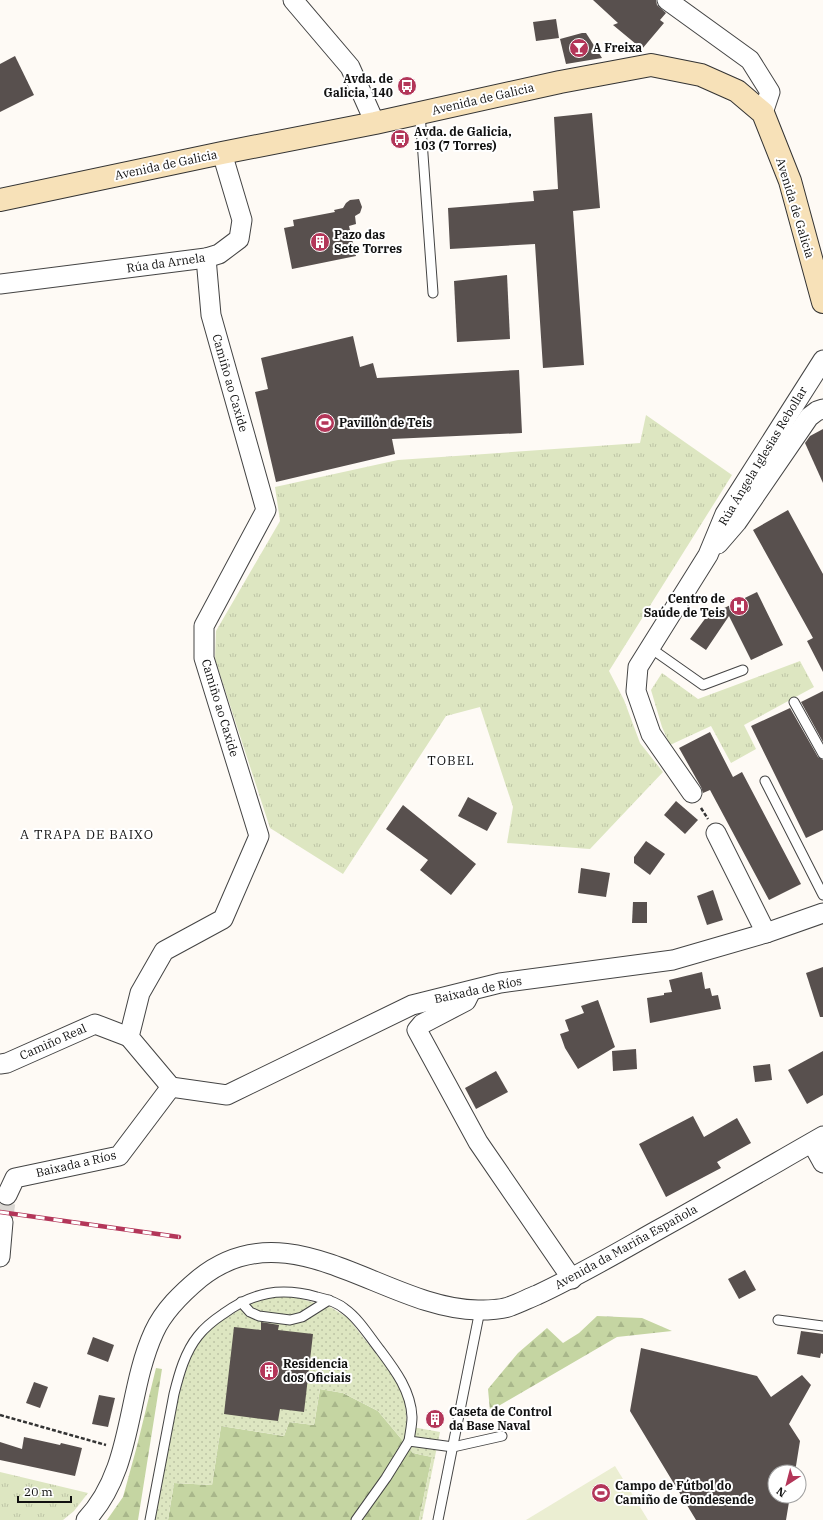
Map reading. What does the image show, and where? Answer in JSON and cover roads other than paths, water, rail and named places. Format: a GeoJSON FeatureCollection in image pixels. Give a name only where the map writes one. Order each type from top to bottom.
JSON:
{"type":"FeatureCollection","features":[{"type":"Feature","properties":{"kind":"main road","name":"Avenida de Galicia"},"geometry":{"type":"LineString","coordinates":[[0,200],[222,153],[375,123],[560,82],[651,65],[701,75],[737,91],[763,113],[790,181],[823,302]]}},
{"type":"Feature","properties":{"kind":"street"},"geometry":{"type":"LineString","coordinates":[[293,0],[350,67],[375,123]]}},
{"type":"Feature","properties":{"kind":"street"},"geometry":{"type":"LineString","coordinates":[[667,0],[750,60],[770,92],[763,113]]}},
{"type":"Feature","properties":{"kind":"street","name":"Rúa da Arnela"},"geometry":{"type":"LineString","coordinates":[[0,284],[206,258],[219,254],[239,239],[242,220],[222,153]]}},
{"type":"Feature","properties":{"kind":"street","name":"Camiño ao Caxide"},"geometry":{"type":"LineString","coordinates":[[129,1038],[140,993],[164,951],[223,919],[259,836],[204,658],[204,626],[266,510],[211,315],[206,258]]}},
{"type":"Feature","properties":{"kind":"street","name":"Rúa Ángela Iglesias Rebollar"},"geometry":{"type":"LineString","coordinates":[[708,555],[725,514],[823,360]]}},
{"type":"Feature","properties":{"kind":"street","name":"Rúa Ángela Iglesias Rebollar"},"geometry":{"type":"LineString","coordinates":[[692,793],[651,734],[636,691],[638,668],[649,647],[708,555],[737,522],[809,417],[817,411],[823,409]]}},
{"type":"Feature","properties":{"kind":"street"},"geometry":{"type":"LineString","coordinates":[[716,833],[766,933]]}},
{"type":"Feature","properties":{"kind":"street","name":"Baixada de Ríos"},"geometry":{"type":"LineString","coordinates":[[171,1087],[227,1095],[412,1005],[500,983],[673,960],[766,933],[823,913]]}},
{"type":"Feature","properties":{"kind":"street"},"geometry":{"type":"LineString","coordinates":[[470,990],[466,1001],[422,1024],[417,1030],[478,1142],[572,1279]]}},
{"type":"Feature","properties":{"kind":"street","name":"Camiño Real"},"geometry":{"type":"LineString","coordinates":[[0,1064],[7,1063],[95,1024],[129,1038]]}},
{"type":"Feature","properties":{"kind":"street"},"geometry":{"type":"LineString","coordinates":[[129,1038],[171,1087]]}},
{"type":"Feature","properties":{"kind":"street","name":"Baixada a Ríos"},"geometry":{"type":"LineString","coordinates":[[7,1195],[15,1178],[119,1156],[171,1087]]}},
{"type":"Feature","properties":{"kind":"street"},"geometry":{"type":"LineString","coordinates":[[817,1139],[823,1163]]}},
{"type":"Feature","properties":{"kind":"street","name":"Avenida da Mariña Española"},"geometry":{"type":"LineString","coordinates":[[86,1520],[107,1492],[118,1465],[145,1355],[154,1332],[165,1312],[180,1296],[220,1264],[239,1257],[260,1252],[281,1252],[325,1261],[426,1301],[457,1309],[480,1310],[509,1307],[572,1279],[817,1139]]}},
{"type":"Feature","properties":{"kind":"street"},"geometry":{"type":"LineString","coordinates":[[0,1246],[3,1222]]}},
{"type":"Feature","properties":{"kind":"lane"},"geometry":{"type":"LineString","coordinates":[[420,113],[433,293]]}},
{"type":"Feature","properties":{"kind":"lane"},"geometry":{"type":"LineString","coordinates":[[649,647],[703,685],[744,670]]}},
{"type":"Feature","properties":{"kind":"lane"},"geometry":{"type":"LineString","coordinates":[[794,702],[823,754]]}},
{"type":"Feature","properties":{"kind":"lane"},"geometry":{"type":"LineString","coordinates":[[765,781],[823,895]]}},
{"type":"Feature","properties":{"kind":"lane"},"geometry":{"type":"LineString","coordinates":[[150,1520],[177,1383],[186,1356],[198,1336],[208,1326],[241,1302],[270,1293],[291,1292],[329,1300],[344,1308],[358,1321],[400,1378],[409,1397],[412,1417],[409,1441],[386,1478],[356,1520]]}},
{"type":"Feature","properties":{"kind":"lane"},"geometry":{"type":"LineString","coordinates":[[241,1302],[250,1312],[259,1316],[290,1320],[302,1317],[329,1300]]}},
{"type":"Feature","properties":{"kind":"lane"},"geometry":{"type":"LineString","coordinates":[[438,1520],[480,1310]]}},
{"type":"Feature","properties":{"kind":"lane"},"geometry":{"type":"LineString","coordinates":[[778,1320],[823,1326]]}},
{"type":"Feature","properties":{"kind":"lane"},"geometry":{"type":"LineString","coordinates":[[409,1441],[453,1447],[502,1436]]}},
{"type":"Feature","properties":{"kind":"tunnel"},"geometry":{"type":"LineString","coordinates":[[3,1222],[7,1195]]}},
{"type":"Feature","properties":{"kind":"railway"},"geometry":{"type":"LineString","coordinates":[[0,1212],[179,1237]]}},
{"type":"Feature","properties":{"kind":"place","name":"A Freixa"},"geometry":{"type":"Point","coordinates":[579,48]}},
{"type":"Feature","properties":{"kind":"place","name":"Avda. de Galicia, 140"},"geometry":{"type":"Point","coordinates":[407,86]}},
{"type":"Feature","properties":{"kind":"place","name":"Avda. de Galicia, 103 (7 Torres)"},"geometry":{"type":"Point","coordinates":[400,139]}},
{"type":"Feature","properties":{"kind":"place","name":"Pazo das Sete Torres"},"geometry":{"type":"Point","coordinates":[320,242]}},
{"type":"Feature","properties":{"kind":"place","name":"Pavillón de Teis"},"geometry":{"type":"Point","coordinates":[325,423]}},
{"type":"Feature","properties":{"kind":"place","name":"Centro de Saúde de Teis"},"geometry":{"type":"Point","coordinates":[739,606]}},
{"type":"Feature","properties":{"kind":"place","name":"Residencia dos Oficiais"},"geometry":{"type":"Point","coordinates":[269,1371]}},
{"type":"Feature","properties":{"kind":"place","name":"Caseta de Control da Base Naval"},"geometry":{"type":"Point","coordinates":[435,1419]}},
{"type":"Feature","properties":{"kind":"place","name":"Campo de Fútbol do Camiño de Gondesende"},"geometry":{"type":"Point","coordinates":[601,1493]}},
{"type":"Feature","properties":{"kind":"district","name":"TOBEL"},"geometry":{"type":"Point","coordinates":[451,760]}},
{"type":"Feature","properties":{"kind":"district","name":"A TRAPA DE BAIXO"},"geometry":{"type":"Point","coordinates":[87,834]}}]}
